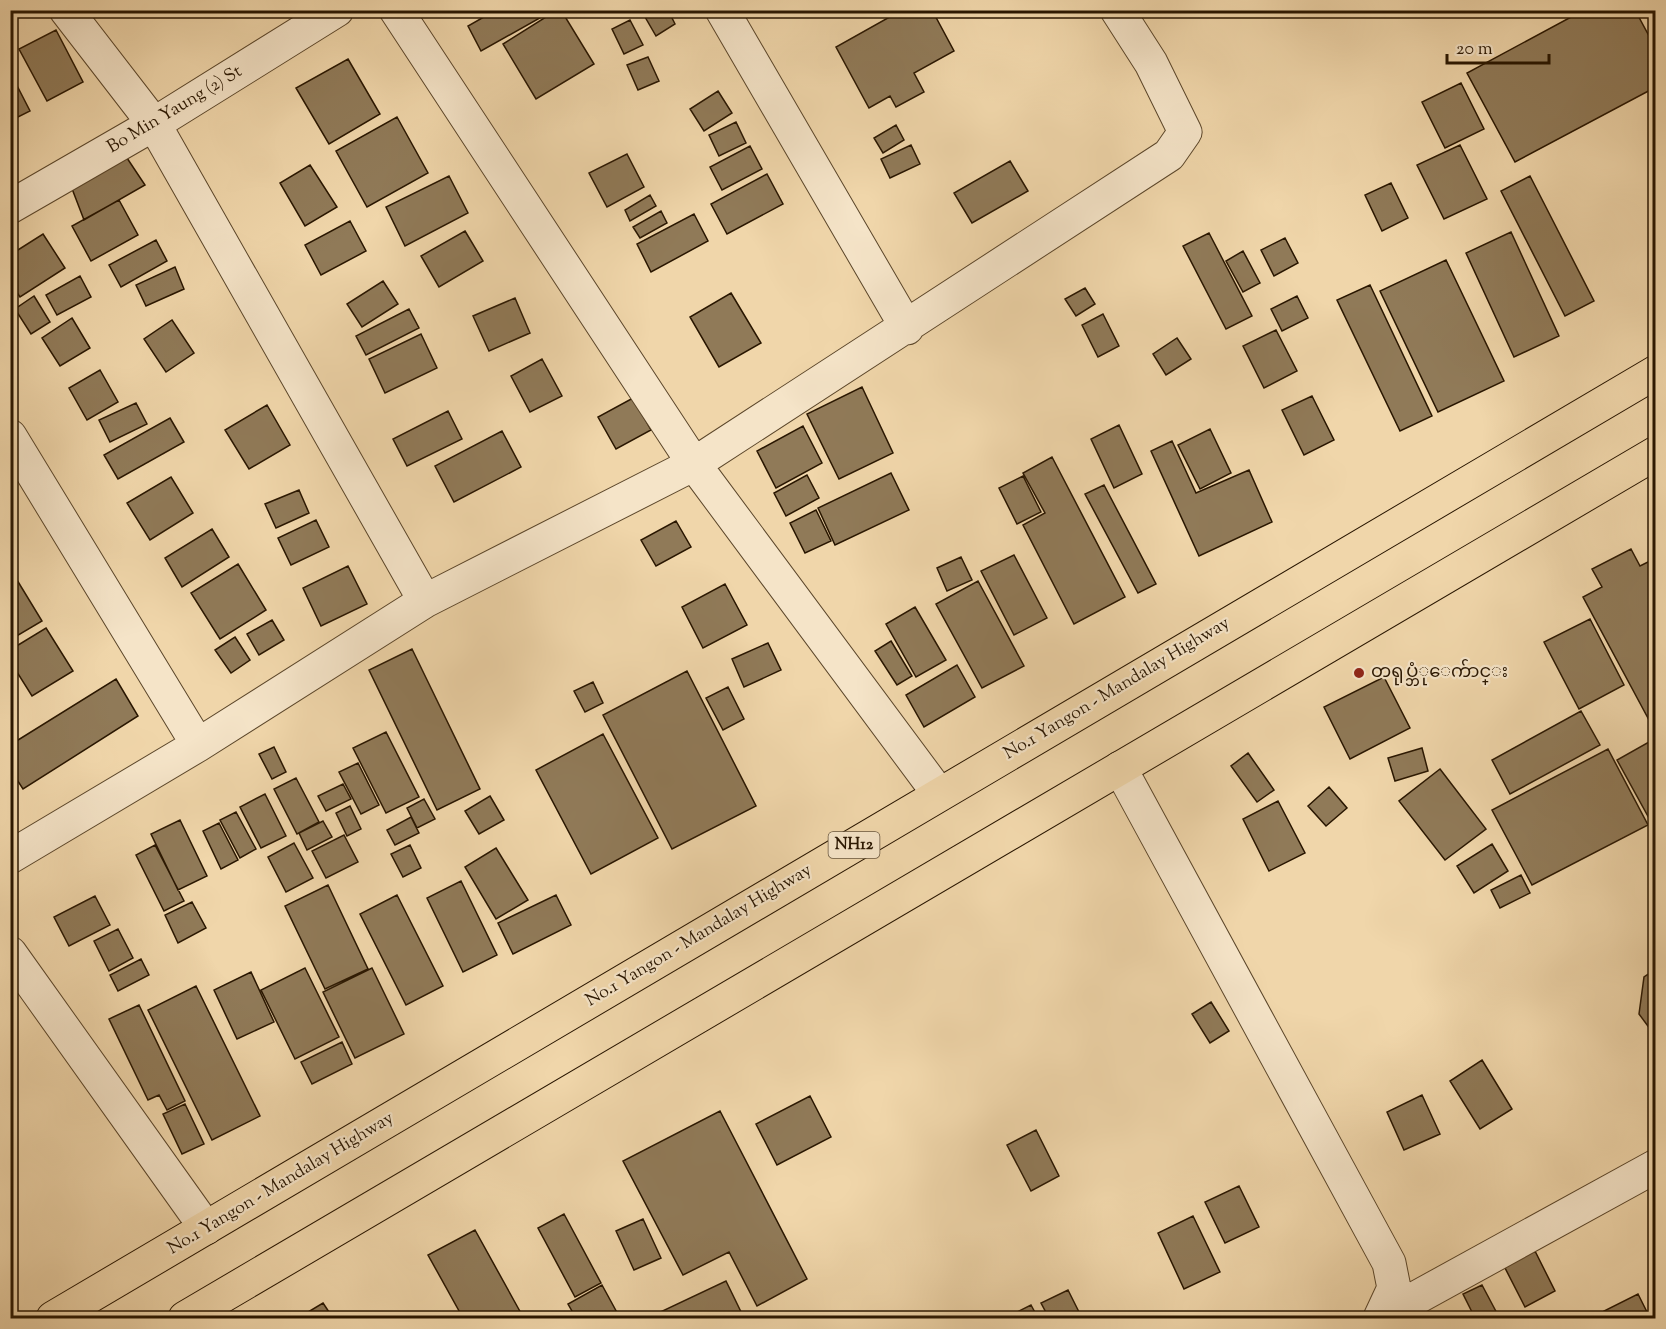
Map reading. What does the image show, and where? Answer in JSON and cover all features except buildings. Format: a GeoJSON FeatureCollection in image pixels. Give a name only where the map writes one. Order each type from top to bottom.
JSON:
{"type":"FeatureCollection","features":[{"type":"Feature","properties":{"kind":"highway","name":"No.1 Yangon - Mandalay Highway"},"geometry":{"type":"LineString","coordinates":[[53,1318],[1656,372]]}},
{"type":"Feature","properties":{"kind":"highway"},"geometry":{"type":"LineString","coordinates":[[184,1318],[1656,453]]}},
{"type":"Feature","properties":{"kind":"street"},"geometry":{"type":"LineString","coordinates":[[66,10],[154,124],[425,602]]}},
{"type":"Feature","properties":{"kind":"street","name":"Bo Min Yaung (2) St"},"geometry":{"type":"LineString","coordinates":[[10,207],[154,124],[337,10]]}},
{"type":"Feature","properties":{"kind":"street"},"geometry":{"type":"LineString","coordinates":[[396,10],[694,464],[939,794]]}},
{"type":"Feature","properties":{"kind":"street"},"geometry":{"type":"LineString","coordinates":[[722,10],[907,328]]}},
{"type":"Feature","properties":{"kind":"street"},"geometry":{"type":"LineString","coordinates":[[10,857],[198,745],[425,602],[694,464],[907,328],[1169,155],[1185,132],[1151,63],[1117,10]]}},
{"type":"Feature","properties":{"kind":"street"},"geometry":{"type":"LineString","coordinates":[[10,436],[198,745]]}},
{"type":"Feature","properties":{"kind":"street"},"geometry":{"type":"LineString","coordinates":[[1120,768],[1389,1263],[1394,1288],[1382,1318]]}},
{"type":"Feature","properties":{"kind":"street"},"geometry":{"type":"LineString","coordinates":[[10,953],[206,1228]]}},
{"type":"Feature","properties":{"kind":"street"},"geometry":{"type":"LineString","coordinates":[[1382,1318],[1656,1166]]}},
{"type":"Feature","properties":{"kind":"place","name":"တရုပ္ဘံုေက်ာင္း"},"geometry":{"type":"Point","coordinates":[1359,673]}}]}
